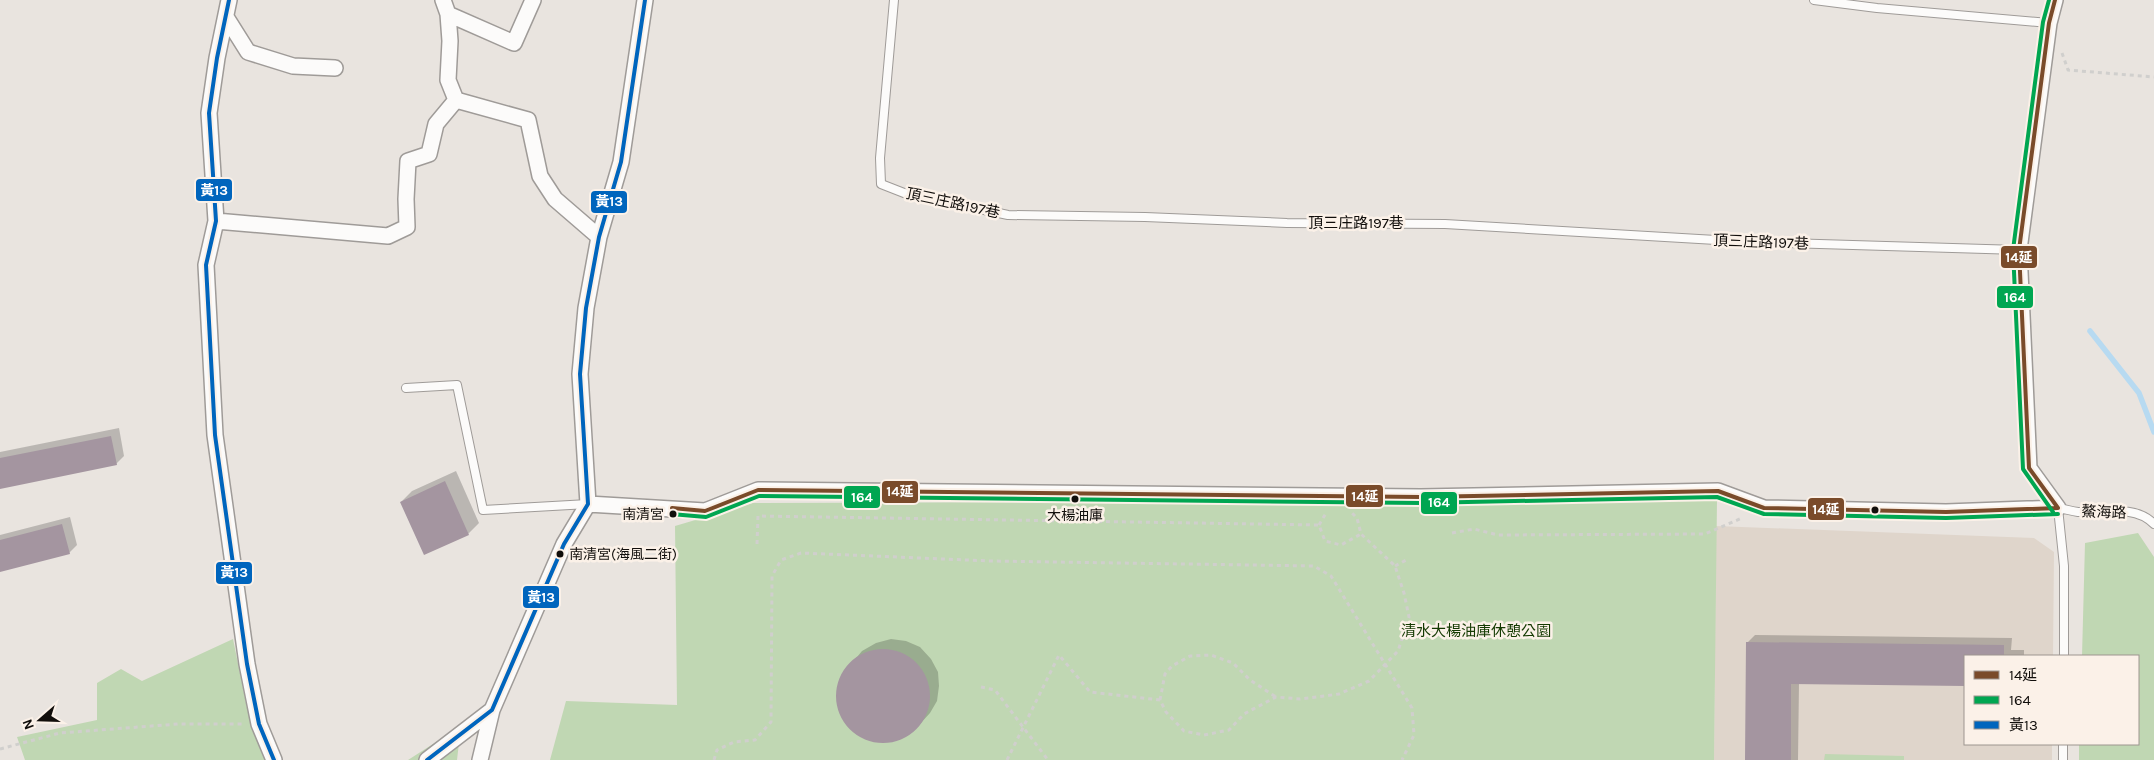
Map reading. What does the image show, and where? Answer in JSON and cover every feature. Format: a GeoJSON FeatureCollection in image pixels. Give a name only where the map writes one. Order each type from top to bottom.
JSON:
{"type":"FeatureCollection","features":[{"type":"Feature","properties":{"kind":"street"},"geometry":{"type":"LineString","coordinates":[[229,0],[208,113],[216,221],[206,265],[215,435],[247,664],[259,724],[274,760]]}},
{"type":"Feature","properties":{"kind":"street"},"geometry":{"type":"LineString","coordinates":[[446,7],[514,43],[533,0]]}},
{"type":"Feature","properties":{"kind":"street"},"geometry":{"type":"LineString","coordinates":[[480,760],[492,710],[564,544],[588,504],[580,374],[586,308],[599,237],[621,162],[645,0]]}},
{"type":"Feature","properties":{"kind":"street"},"geometry":{"type":"LineString","coordinates":[[2055,0],[2049,23],[2019,250],[2030,468],[2058,508]]}},
{"type":"Feature","properties":{"kind":"street"},"geometry":{"type":"LineString","coordinates":[[446,7],[450,42],[448,80],[456,100]]}},
{"type":"Feature","properties":{"kind":"street"},"geometry":{"type":"LineString","coordinates":[[226,17],[248,52],[293,66],[335,68]]}},
{"type":"Feature","properties":{"kind":"street"},"geometry":{"type":"LineString","coordinates":[[216,221],[388,236],[407,227],[408,161],[428,154],[436,124],[456,100]]}},
{"type":"Feature","properties":{"kind":"street"},"geometry":{"type":"LineString","coordinates":[[456,100],[528,120],[540,176],[555,199],[599,237]]}},
{"type":"Feature","properties":{"kind":"street","name":"鰲海路"},"geometry":{"type":"LineString","coordinates":[[588,504],[705,511],[758,490],[1421,497],[1718,491],[1764,508],[1946,512],[2058,508]]}},
{"type":"Feature","properties":{"kind":"street"},"geometry":{"type":"LineString","coordinates":[[427,760],[492,710]]}},
{"type":"Feature","properties":{"kind":"lane","name":"頂三庄路197巷"},"geometry":{"type":"LineString","coordinates":[[894,0],[880,158],[881,184],[904,193],[1008,215],[1145,217],[1287,223],[1445,224],[1750,242],[2019,250]]}},
{"type":"Feature","properties":{"kind":"lane"},"geometry":{"type":"LineString","coordinates":[[1814,0],[1877,8],[2049,23]]}},
{"type":"Feature","properties":{"kind":"lane"},"geometry":{"type":"LineString","coordinates":[[406,388],[457,385],[483,510],[588,504]]}},
{"type":"Feature","properties":{"kind":"lane"},"geometry":{"type":"LineString","coordinates":[[2058,508],[2064,566],[2064,655]]}},
{"type":"Feature","properties":{"kind":"lane","name":"鰲海路"},"geometry":{"type":"LineString","coordinates":[[2058,508],[2078,512],[2128,511],[2150,520],[2154,524]]}},
{"type":"Feature","properties":{"kind":"lane"},"geometry":{"type":"LineString","coordinates":[[2063,745],[2063,760]]}},
{"type":"Feature","properties":{"kind":"path"},"geometry":{"type":"LineString","coordinates":[[2049,23],[2068,70],[2154,77]]}},
{"type":"Feature","properties":{"kind":"path"},"geometry":{"type":"LineString","coordinates":[[1328,508],[1319,525],[1325,541],[1342,545],[1361,534]]}},
{"type":"Feature","properties":{"kind":"path"},"geometry":{"type":"LineString","coordinates":[[1276,697],[1244,714],[1229,730],[1204,735],[1184,732],[1166,712],[1160,700],[1165,674],[1172,666],[1190,656],[1211,654],[1233,663],[1250,680],[1276,697],[1300,699],[1339,694],[1369,681],[1398,651],[1409,617],[1404,593],[1395,566],[1361,534],[1357,518],[1347,508]]}},
{"type":"Feature","properties":{"kind":"path"},"geometry":{"type":"LineString","coordinates":[[1452,533],[1474,529],[1498,535],[1705,534],[1764,508]]}},
{"type":"Feature","properties":{"kind":"path"},"geometry":{"type":"LineString","coordinates":[[758,544],[758,516],[1319,525]]}},
{"type":"Feature","properties":{"kind":"path"},"geometry":{"type":"LineString","coordinates":[[714,760],[718,750],[734,742],[755,740],[771,722],[772,576],[781,560],[801,553],[991,561],[1314,566],[1331,576],[1412,708],[1414,734],[1402,760]]}},
{"type":"Feature","properties":{"kind":"path"},"geometry":{"type":"LineString","coordinates":[[1395,566],[1408,559]]}},
{"type":"Feature","properties":{"kind":"path"},"geometry":{"type":"LineString","coordinates":[[1007,760],[1059,655],[1090,692],[1160,700]]}},
{"type":"Feature","properties":{"kind":"path"},"geometry":{"type":"LineString","coordinates":[[981,687],[995,690],[1048,760]]}},
{"type":"Feature","properties":{"kind":"path"},"geometry":{"type":"LineString","coordinates":[[0,749],[60,733],[178,724],[259,724]]}},
{"type":"Feature","properties":{"kind":"shaded area"},"geometry":{"type":"Polygon","coordinates":[[[1716,526],[2034,538],[2054,552],[2053,655],[1964,655],[1964,745],[2052,745],[2052,760],[1714,760],[1716,526]]]}},
{"type":"Feature","properties":{"kind":"green space","name":"清水大楊油庫休憩公園"},"geometry":{"type":"Polygon","coordinates":[[[1717,500],[1714,760],[550,760],[566,701],[677,705],[675,526],[753,503],[1717,500]]]}},
{"type":"Feature","properties":{"kind":"green space"},"geometry":{"type":"Polygon","coordinates":[[[2138,533],[2154,557],[2154,760],[2079,760],[2079,745],[2139,745],[2139,655],[2082,655],[2085,543],[2138,533]]]}},
{"type":"Feature","properties":{"kind":"green space"},"geometry":{"type":"Polygon","coordinates":[[[233,639],[247,708],[266,760],[25,760],[17,737],[97,720],[97,683],[121,669],[142,681],[233,639]]]}},
{"type":"Feature","properties":{"kind":"green space"},"geometry":{"type":"Polygon","coordinates":[[[461,726],[457,760],[408,760],[461,726]]]}},
{"type":"Feature","properties":{"kind":"green space"},"geometry":{"type":"Polygon","coordinates":[[[1825,754],[1904,756],[1904,760],[1824,760],[1825,754]]]}},
{"type":"Feature","properties":{"kind":"building"},"geometry":{"type":"Polygon","coordinates":[[[111,436],[117,465],[0,489],[0,458],[111,436]]]}},
{"type":"Feature","properties":{"kind":"building"},"geometry":{"type":"Polygon","coordinates":[[[445,481],[469,535],[424,555],[400,502],[445,481]]]}},
{"type":"Feature","properties":{"kind":"building"},"geometry":{"type":"Polygon","coordinates":[[[62,524],[70,554],[0,572],[0,540],[62,524]]]}},
{"type":"Feature","properties":{"kind":"building"},"geometry":{"type":"Polygon","coordinates":[[[1746,642],[2004,645],[2004,655],[1964,655],[1964,686],[1791,684],[1791,760],[1745,760],[1746,642]]]}},
{"type":"Feature","properties":{"kind":"building"},"geometry":{"type":"Polygon","coordinates":[[[883,649],[901,653],[916,663],[926,678],[930,696],[926,714],[916,729],[901,739],[883,743],[865,739],[850,729],[840,714],[836,696],[840,678],[850,663],[865,653],[883,649]]]}},
{"type":"Feature","properties":{"kind":"waterway"},"geometry":{"type":"LineString","coordinates":[[2090,331],[2139,393],[2154,432]]}},
{"type":"Feature","properties":{"kind":"transit line","name":"黃13"},"geometry":{"type":"LineString","coordinates":[[229,0],[217,58],[209,113],[216,221],[206,265],[215,435],[247,664],[259,724],[274,760]]}},
{"type":"Feature","properties":{"kind":"transit line","name":"黃13"},"geometry":{"type":"LineString","coordinates":[[427,760],[492,710],[564,544],[588,504],[580,374],[586,308],[599,237],[621,162],[645,0]]}},
{"type":"Feature","properties":{"kind":"transit line","name":"164"},"geometry":{"type":"LineString","coordinates":[[2049,0],[2043,22],[2013,250],[2023,469],[2053,512]]}},
{"type":"Feature","properties":{"kind":"transit line","name":"14延"},"geometry":{"type":"LineString","coordinates":[[2055,0],[2049,23],[2019,250],[2029,468],[2058,508]]}},
{"type":"Feature","properties":{"kind":"transit line","name":"14延"},"geometry":{"type":"LineString","coordinates":[[672,508],[705,511],[758,490],[1421,497],[1718,491],[1764,508],[1946,512],[2058,508]]}},
{"type":"Feature","properties":{"kind":"transit line","name":"164"},"geometry":{"type":"LineString","coordinates":[[671,514],[706,517],[759,496],[1421,503],[1717,497],[1764,514],[1946,518],[2058,514]]}},
{"type":"Feature","properties":{"kind":"place","name":"大楊油庫"},"geometry":{"type":"Point","coordinates":[1075,499]}},
{"type":"Feature","properties":{"kind":"place","name":"南清宮"},"geometry":{"type":"Point","coordinates":[673,514]}},
{"type":"Feature","properties":{"kind":"place","name":"南清宮(海風二街)"},"geometry":{"type":"Point","coordinates":[560,554]}}]}
